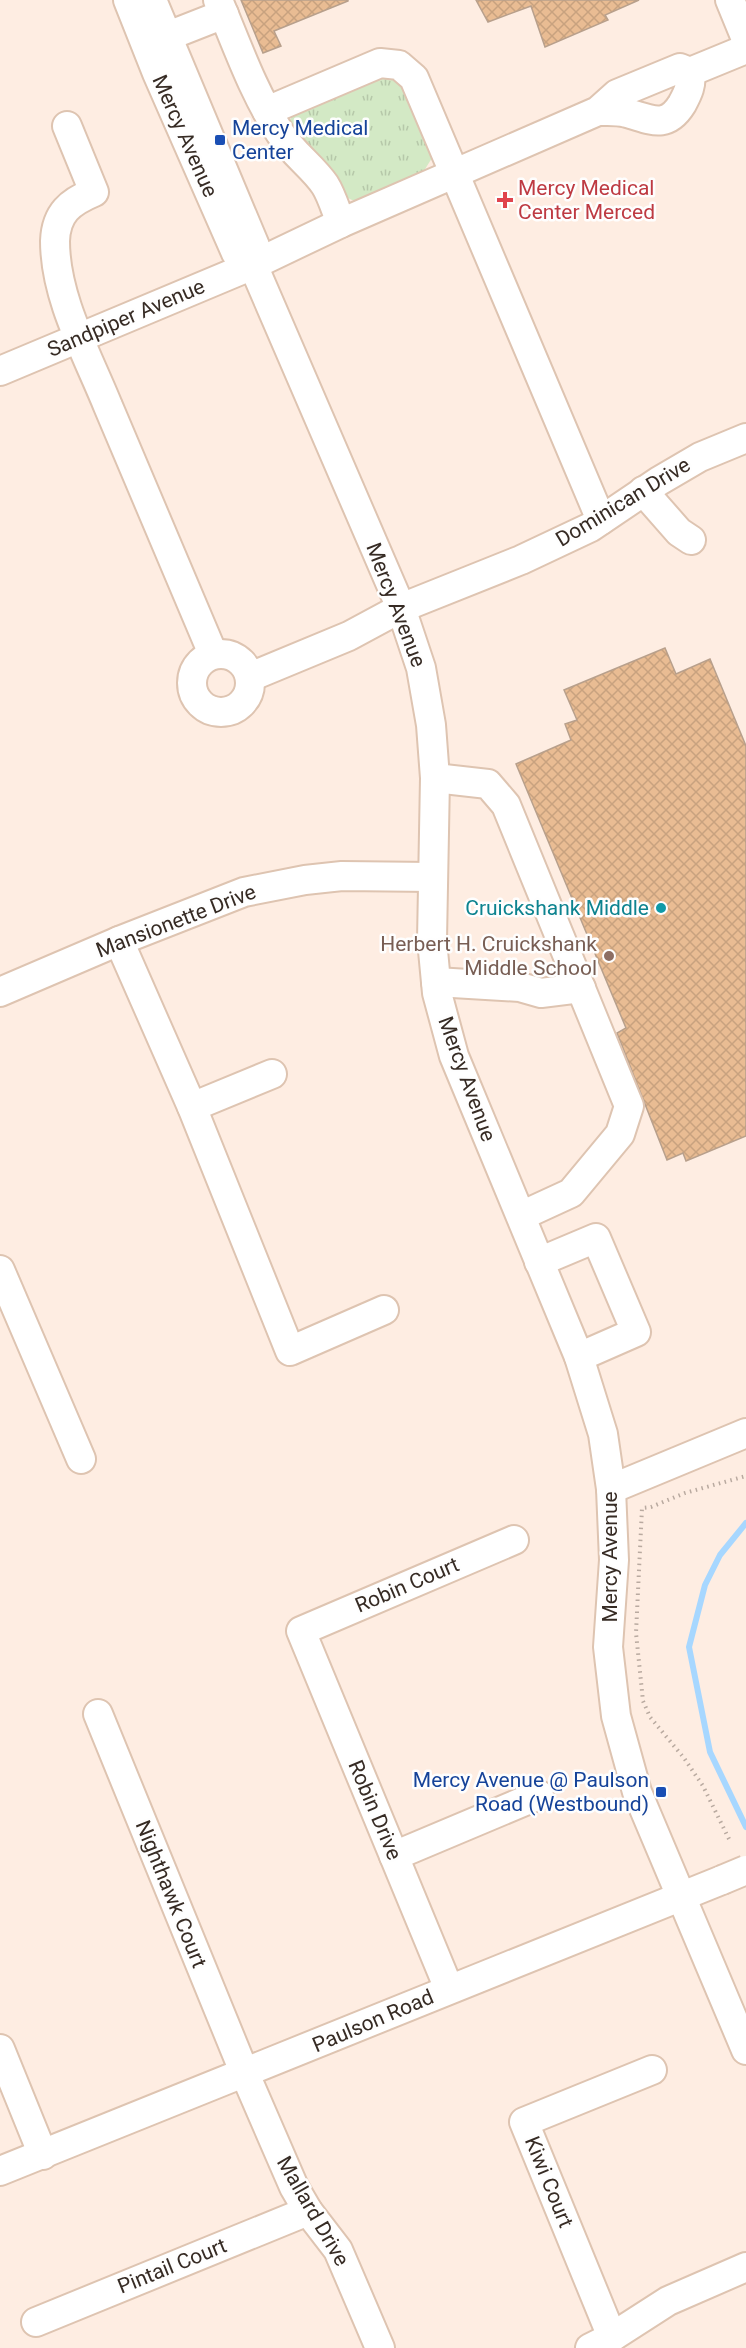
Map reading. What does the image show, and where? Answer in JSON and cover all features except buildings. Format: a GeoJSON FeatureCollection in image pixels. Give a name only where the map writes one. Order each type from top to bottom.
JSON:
{"type":"FeatureCollection","features":[{"type":"Feature","properties":{"kind":"street","name":"Mercy Avenue"},"geometry":{"type":"LineString","coordinates":[[128,0],[157,73],[236,253],[253,264]]}},
{"type":"Feature","properties":{"kind":"street","name":"Mercy Avenue"},"geometry":{"type":"LineString","coordinates":[[152,0],[255,246],[253,264],[401,608],[421,668],[431,725],[435,778],[432,940],[436,982],[454,1056],[579,1357],[603,1434],[611,1489],[614,1560],[608,1647],[616,1716],[637,1792],[746,2050]]}},
{"type":"Feature","properties":{"kind":"street"},"geometry":{"type":"LineString","coordinates":[[730,0],[746,39]]}},
{"type":"Feature","properties":{"kind":"street"},"geometry":{"type":"LineString","coordinates":[[168,36],[221,7],[247,71],[267,111],[280,134],[297,156],[326,187],[341,223]]}},
{"type":"Feature","properties":{"kind":"street"},"geometry":{"type":"LineString","coordinates":[[598,111],[616,94],[680,68],[690,72],[746,49]]}},
{"type":"Feature","properties":{"kind":"street"},"geometry":{"type":"LineString","coordinates":[[267,111],[380,63],[399,65],[414,78],[601,520]]}},
{"type":"Feature","properties":{"kind":"street"},"geometry":{"type":"LineString","coordinates":[[598,111],[615,110],[659,122],[678,109],[692,84],[690,72]]}},
{"type":"Feature","properties":{"kind":"street","name":"Sandpiper Avenue"},"geometry":{"type":"LineString","coordinates":[[0,371],[253,264],[341,223],[598,111]]}},
{"type":"Feature","properties":{"kind":"street"},"geometry":{"type":"LineString","coordinates":[[67,126],[94,192],[76,199],[61,215],[55,239],[57,270],[80,338],[213,654]]}},
{"type":"Feature","properties":{"kind":"street","name":"Dominican Drive"},"geometry":{"type":"LineString","coordinates":[[250,676],[349,636],[401,608],[521,560],[601,520],[700,457],[746,438]]}},
{"type":"Feature","properties":{"kind":"street"},"geometry":{"type":"LineString","coordinates":[[643,492],[679,532],[691,540]]}},
{"type":"Feature","properties":{"kind":"street"},"geometry":{"type":"LineString","coordinates":[[213,654],[232,655],[246,667],[250,676],[251,686],[242,704],[224,712],[205,708],[193,693],[191,683],[197,665],[213,654]]}},
{"type":"Feature","properties":{"kind":"street"},"geometry":{"type":"LineString","coordinates":[[435,778],[488,784],[506,805],[629,1106],[620,1134],[571,1193],[520,1216]]}},
{"type":"Feature","properties":{"kind":"street","name":"Mansionette Drive"},"geometry":{"type":"LineString","coordinates":[[0,992],[244,892],[305,880],[342,876],[432,877]]}},
{"type":"Feature","properties":{"kind":"street"},"geometry":{"type":"LineString","coordinates":[[120,941],[192,1107],[290,1350],[384,1310]]}},
{"type":"Feature","properties":{"kind":"street"},"geometry":{"type":"LineString","coordinates":[[436,982],[520,987],[541,993],[581,988]]}},
{"type":"Feature","properties":{"kind":"street"},"geometry":{"type":"LineString","coordinates":[[192,1107],[272,1074]]}},
{"type":"Feature","properties":{"kind":"street"},"geometry":{"type":"LineString","coordinates":[[539,1262],[596,1238],[636,1332],[579,1357]]}},
{"type":"Feature","properties":{"kind":"street"},"geometry":{"type":"LineString","coordinates":[[0,1270],[81,1459]]}},
{"type":"Feature","properties":{"kind":"street"},"geometry":{"type":"LineString","coordinates":[[611,1489],[746,1433]]}},
{"type":"Feature","properties":{"kind":"street","name":"Robin Court"},"geometry":{"type":"LineString","coordinates":[[301,1630],[514,1540]]}},
{"type":"Feature","properties":{"kind":"street","name":"Robin Drive"},"geometry":{"type":"LineString","coordinates":[[301,1630],[449,1989]]}},
{"type":"Feature","properties":{"kind":"street","name":"Nighthawk Court"},"geometry":{"type":"LineString","coordinates":[[98,1714],[245,2074]]}},
{"type":"Feature","properties":{"kind":"street"},"geometry":{"type":"LineString","coordinates":[[394,1856],[539,1795]]}},
{"type":"Feature","properties":{"kind":"street","name":"Paulson Road"},"geometry":{"type":"LineString","coordinates":[[0,2172],[734,1875]]}},
{"type":"Feature","properties":{"kind":"street"},"geometry":{"type":"LineString","coordinates":[[0,2049],[43,2155]]}},
{"type":"Feature","properties":{"kind":"street","name":"Kiwi Court"},"geometry":{"type":"LineString","coordinates":[[601,2342],[524,2122],[652,2070]]}},
{"type":"Feature","properties":{"kind":"street","name":"Mallard Drive"},"geometry":{"type":"LineString","coordinates":[[245,2074],[294,2187],[308,2211],[338,2250],[381,2348]]}},
{"type":"Feature","properties":{"kind":"street","name":"Pintail Court"},"geometry":{"type":"LineString","coordinates":[[36,2322],[308,2211]]}},
{"type":"Feature","properties":{"kind":"street"},"geometry":{"type":"LineString","coordinates":[[601,2342],[668,2301],[746,2267]]}},
{"type":"Feature","properties":{"kind":"path"},"geometry":{"type":"LineString","coordinates":[[729,1839],[703,1786],[684,1758],[650,1717],[643,1701],[636,1633],[642,1508],[746,1476]]}},
{"type":"Feature","properties":{"kind":"green space"},"geometry":{"type":"Polygon","coordinates":[[[378,74],[400,78],[430,148],[432,158],[422,174],[362,200],[352,200],[344,196],[288,124],[295,111],[378,74]]]}},
{"type":"Feature","properties":{"kind":"waterway"},"geometry":{"type":"LineString","coordinates":[[746,1523],[720,1555],[705,1585],[689,1647],[710,1752],[746,1827]]}},
{"type":"Feature","properties":{"kind":"place","name":"Mercy Medical Center"},"geometry":{"type":"Point","coordinates":[220,140]}},
{"type":"Feature","properties":{"kind":"place","name":"Mercy Medical Center Merced"},"geometry":{"type":"Point","coordinates":[505,200]}},
{"type":"Feature","properties":{"kind":"place","name":"Cruickshank Middle"},"geometry":{"type":"Point","coordinates":[661,908]}},
{"type":"Feature","properties":{"kind":"place","name":"Herbert H. Cruickshank Middle School"},"geometry":{"type":"Point","coordinates":[609,956]}},
{"type":"Feature","properties":{"kind":"place","name":"Mercy Avenue @ Paulson Road (Westbound)"},"geometry":{"type":"Point","coordinates":[661,1792]}}]}
